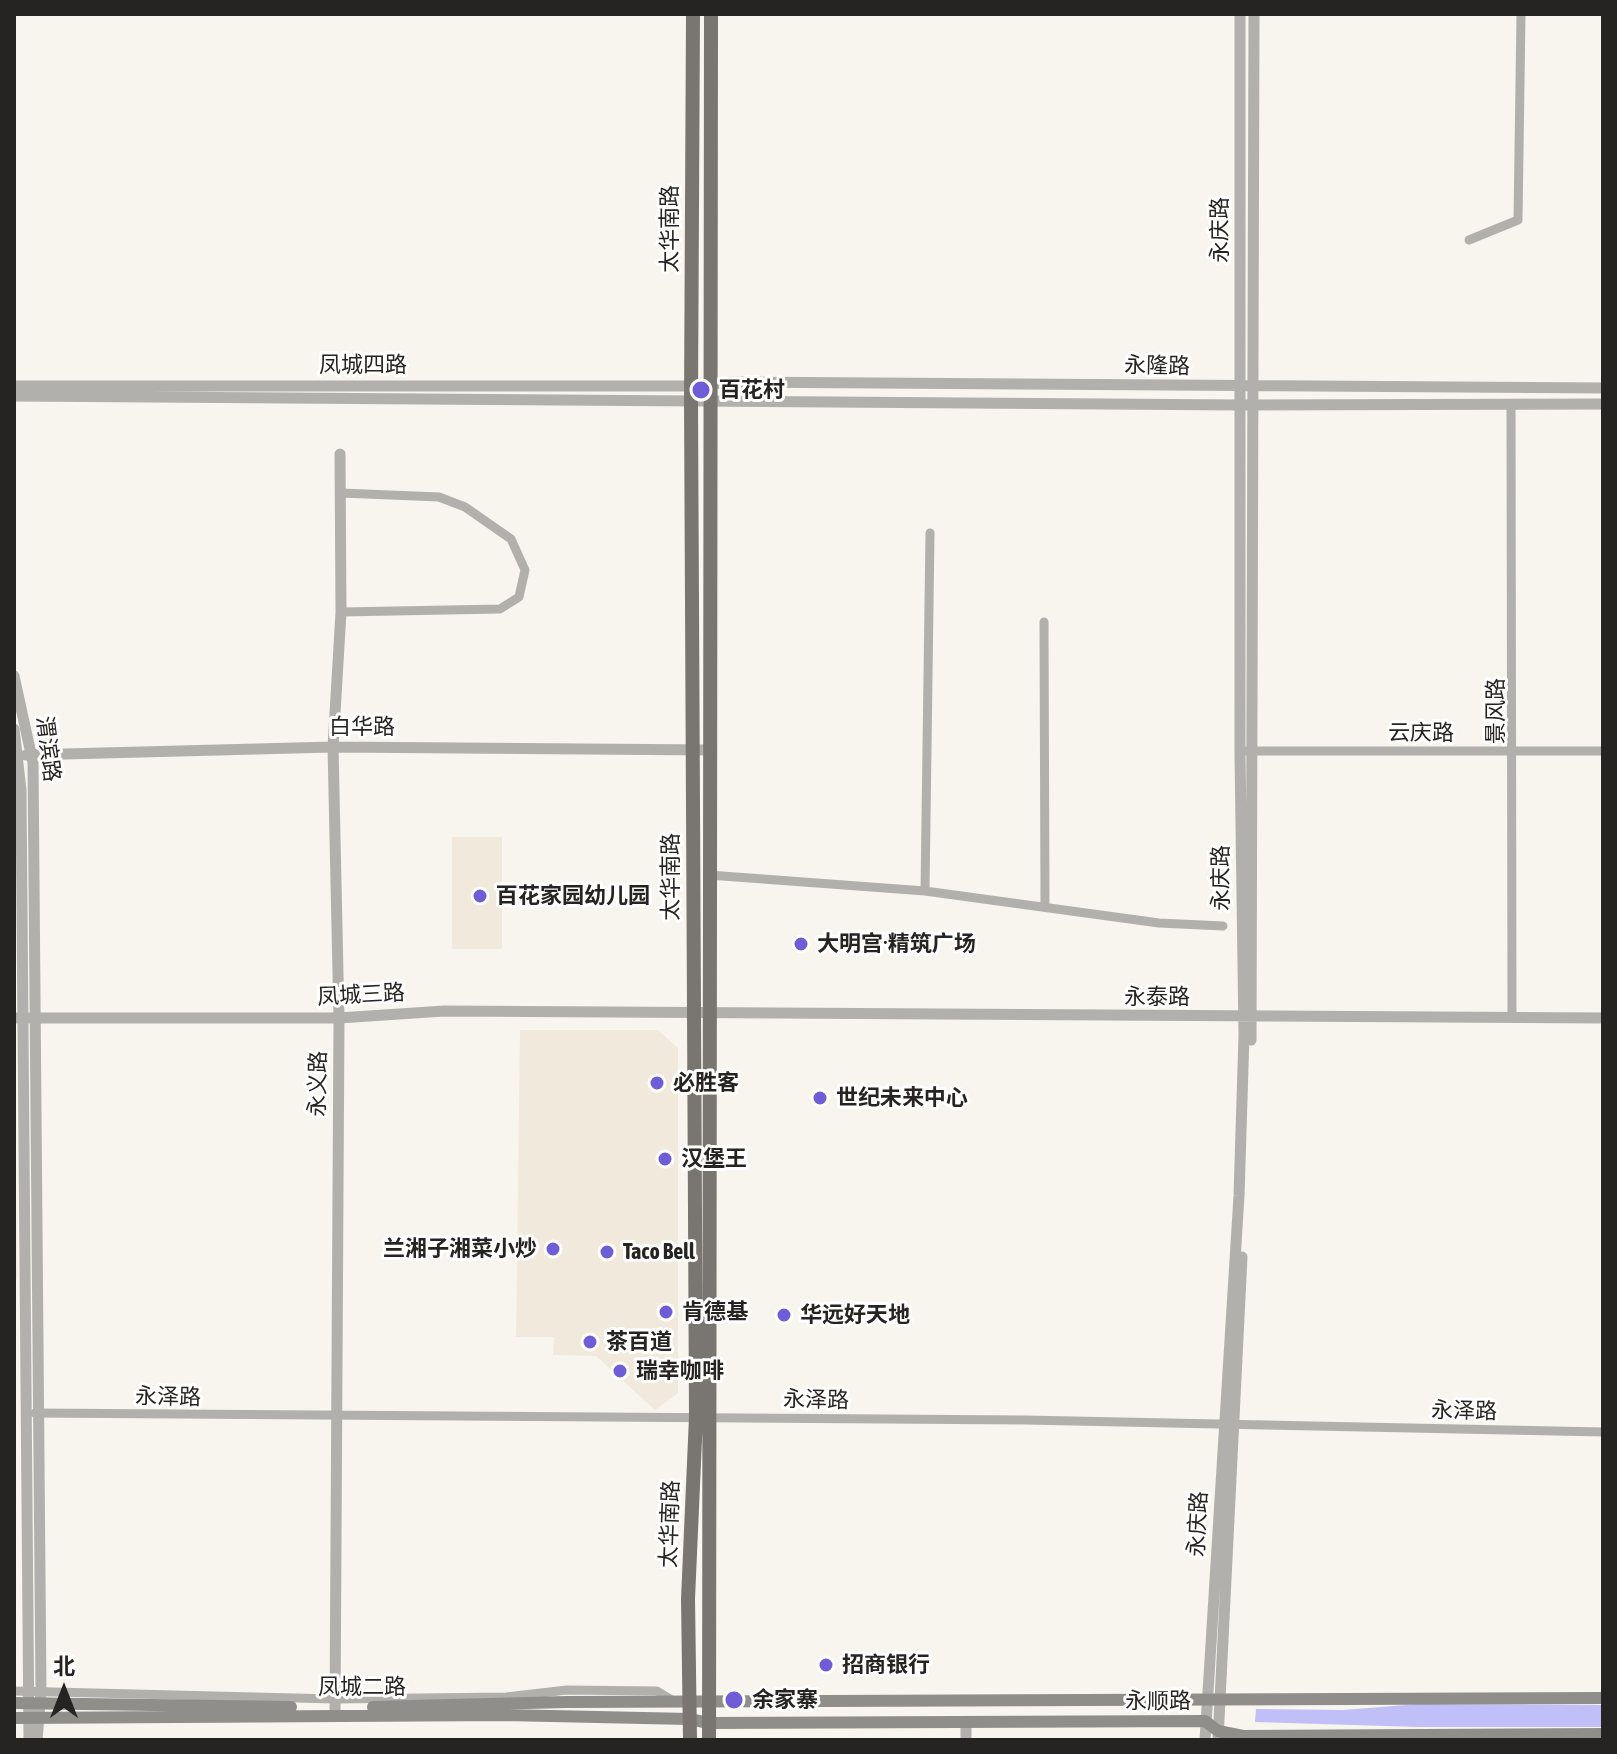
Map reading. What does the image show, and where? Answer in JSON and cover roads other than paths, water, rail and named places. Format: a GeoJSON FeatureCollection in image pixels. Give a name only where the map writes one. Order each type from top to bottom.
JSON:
{"type":"FeatureCollection","features":[{"type":"Feature","properties":{"kind":"main road","name":"太华南路"},"geometry":{"type":"LineString","coordinates":[[693,14],[694,1011],[709,1740]]}},
{"type":"Feature","properties":{"kind":"main road","name":"太华南路"},"geometry":{"type":"LineString","coordinates":[[690,1740],[686,1709],[688,1599],[703,1417],[711,1011],[711,14]]}},
{"type":"Feature","properties":{"kind":"main road","name":"凤城二路"},"geometry":{"type":"LineString","coordinates":[[14,1703],[35,1697],[335,1707],[686,1709],[710,1703]]}},
{"type":"Feature","properties":{"kind":"main road","name":"永顺路"},"geometry":{"type":"LineString","coordinates":[[710,1703],[1603,1698]]}},
{"type":"Feature","properties":{"kind":"main road","name":"凤城二路"},"geometry":{"type":"LineString","coordinates":[[14,1718],[335,1707],[686,1709],[709,1723]]}},
{"type":"Feature","properties":{"kind":"main road","name":"永顺路"},"geometry":{"type":"LineString","coordinates":[[709,1723],[1205,1721],[1218,1736],[1603,1734]]}},
{"type":"Feature","properties":{"kind":"street","name":"永庆路"},"geometry":{"type":"LineString","coordinates":[[1218,1736],[1215,1698],[1247,1018],[1240,405],[1240,14]]}},
{"type":"Feature","properties":{"kind":"street","name":"永庆路"},"geometry":{"type":"LineString","coordinates":[[1245,751],[1254,405],[1254,14]]}},
{"type":"Feature","properties":{"kind":"street"},"geometry":{"type":"LineString","coordinates":[[1469,240],[1518,220],[1521,14]]}},
{"type":"Feature","properties":{"kind":"street","name":"凤城四路"},"geometry":{"type":"LineString","coordinates":[[14,396],[691,393],[711,383]]}},
{"type":"Feature","properties":{"kind":"street","name":"永隆路"},"geometry":{"type":"LineString","coordinates":[[711,383],[1603,388]]}},
{"type":"Feature","properties":{"kind":"street","name":"凤城四路"},"geometry":{"type":"LineString","coordinates":[[14,386],[691,393],[711,400]]}},
{"type":"Feature","properties":{"kind":"street","name":"永隆路"},"geometry":{"type":"LineString","coordinates":[[711,400],[1240,405],[1603,404]]}},
{"type":"Feature","properties":{"kind":"street","name":"景风路"},"geometry":{"type":"LineString","coordinates":[[1511,405],[1514,751],[1512,1018]]}},
{"type":"Feature","properties":{"kind":"street","name":"永义路"},"geometry":{"type":"LineString","coordinates":[[335,1707],[334,1417],[339,1018],[333,747],[341,612],[340,454]]}},
{"type":"Feature","properties":{"kind":"street"},"geometry":{"type":"LineString","coordinates":[[341,493],[439,497],[465,507],[511,539],[525,570],[519,597],[500,609],[341,612]]}},
{"type":"Feature","properties":{"kind":"street"},"geometry":{"type":"LineString","coordinates":[[925,891],[930,533]]}},
{"type":"Feature","properties":{"kind":"street"},"geometry":{"type":"LineString","coordinates":[[1044,622],[1045,907]]}},
{"type":"Feature","properties":{"kind":"street","name":"渭滨路"},"geometry":{"type":"LineString","coordinates":[[14,676],[32,755],[35,1697],[29,1740]]}},
{"type":"Feature","properties":{"kind":"street","name":"渭滨路"},"geometry":{"type":"LineString","coordinates":[[14,729],[18,1018],[33,1309]]}},
{"type":"Feature","properties":{"kind":"street","name":"白华路"},"geometry":{"type":"LineString","coordinates":[[16,754],[333,747],[710,750]]}},
{"type":"Feature","properties":{"kind":"street","name":"云庆路"},"geometry":{"type":"LineString","coordinates":[[1245,751],[1603,751]]}},
{"type":"Feature","properties":{"kind":"street"},"geometry":{"type":"LineString","coordinates":[[709,875],[925,891],[1159,923],[1223,926]]}},
{"type":"Feature","properties":{"kind":"street","name":"凤城三路"},"geometry":{"type":"LineString","coordinates":[[18,1018],[339,1018],[444,1011],[711,1011]]}},
{"type":"Feature","properties":{"kind":"street","name":"永泰路"},"geometry":{"type":"LineString","coordinates":[[711,1011],[1247,1018],[1603,1018]]}},
{"type":"Feature","properties":{"kind":"street"},"geometry":{"type":"LineString","coordinates":[[14,1309],[33,1309]]}},
{"type":"Feature","properties":{"kind":"street","name":"永泽路"},"geometry":{"type":"LineString","coordinates":[[33,1413],[703,1417],[1603,1432]]}},
{"type":"Feature","properties":{"kind":"street"},"geometry":{"type":"LineString","coordinates":[[14,1691],[35,1697]]}},
{"type":"Feature","properties":{"kind":"street","name":"永庆路"},"geometry":{"type":"LineString","coordinates":[[1205,1740],[1205,1721],[1215,1698]]}},
{"type":"Feature","properties":{"kind":"street","name":"渭滨路"},"geometry":{"type":"LineString","coordinates":[[33,1718],[37,1740]]}},
{"type":"Feature","properties":{"kind":"street"},"geometry":{"type":"LineString","coordinates":[[966,1723],[966,1740]]}},
{"type":"Feature","properties":{"kind":"place","name":"百花村"},"geometry":{"type":"Point","coordinates":[701,390]}},
{"type":"Feature","properties":{"kind":"place","name":"百花家园幼儿园"},"geometry":{"type":"Point","coordinates":[480,896]}},
{"type":"Feature","properties":{"kind":"place","name":"大明宫·精筑广场"},"geometry":{"type":"Point","coordinates":[801,944]}},
{"type":"Feature","properties":{"kind":"place","name":"必胜客"},"geometry":{"type":"Point","coordinates":[657,1083]}},
{"type":"Feature","properties":{"kind":"place","name":"世纪未来中心"},"geometry":{"type":"Point","coordinates":[820,1098]}},
{"type":"Feature","properties":{"kind":"place","name":"汉堡王"},"geometry":{"type":"Point","coordinates":[665,1159]}},
{"type":"Feature","properties":{"kind":"place","name":"兰湘子湘菜小炒"},"geometry":{"type":"Point","coordinates":[553,1249]}},
{"type":"Feature","properties":{"kind":"place","name":"Taco Bell"},"geometry":{"type":"Point","coordinates":[607,1252]}},
{"type":"Feature","properties":{"kind":"place","name":"肯德基"},"geometry":{"type":"Point","coordinates":[666,1312]}},
{"type":"Feature","properties":{"kind":"place","name":"华远好天地"},"geometry":{"type":"Point","coordinates":[784,1315]}},
{"type":"Feature","properties":{"kind":"place","name":"茶百道"},"geometry":{"type":"Point","coordinates":[590,1342]}},
{"type":"Feature","properties":{"kind":"place","name":"瑞幸咖啡"},"geometry":{"type":"Point","coordinates":[620,1371]}},
{"type":"Feature","properties":{"kind":"place","name":"招商银行"},"geometry":{"type":"Point","coordinates":[826,1665]}},
{"type":"Feature","properties":{"kind":"place","name":"余家寨"},"geometry":{"type":"Point","coordinates":[734,1700]}}]}
